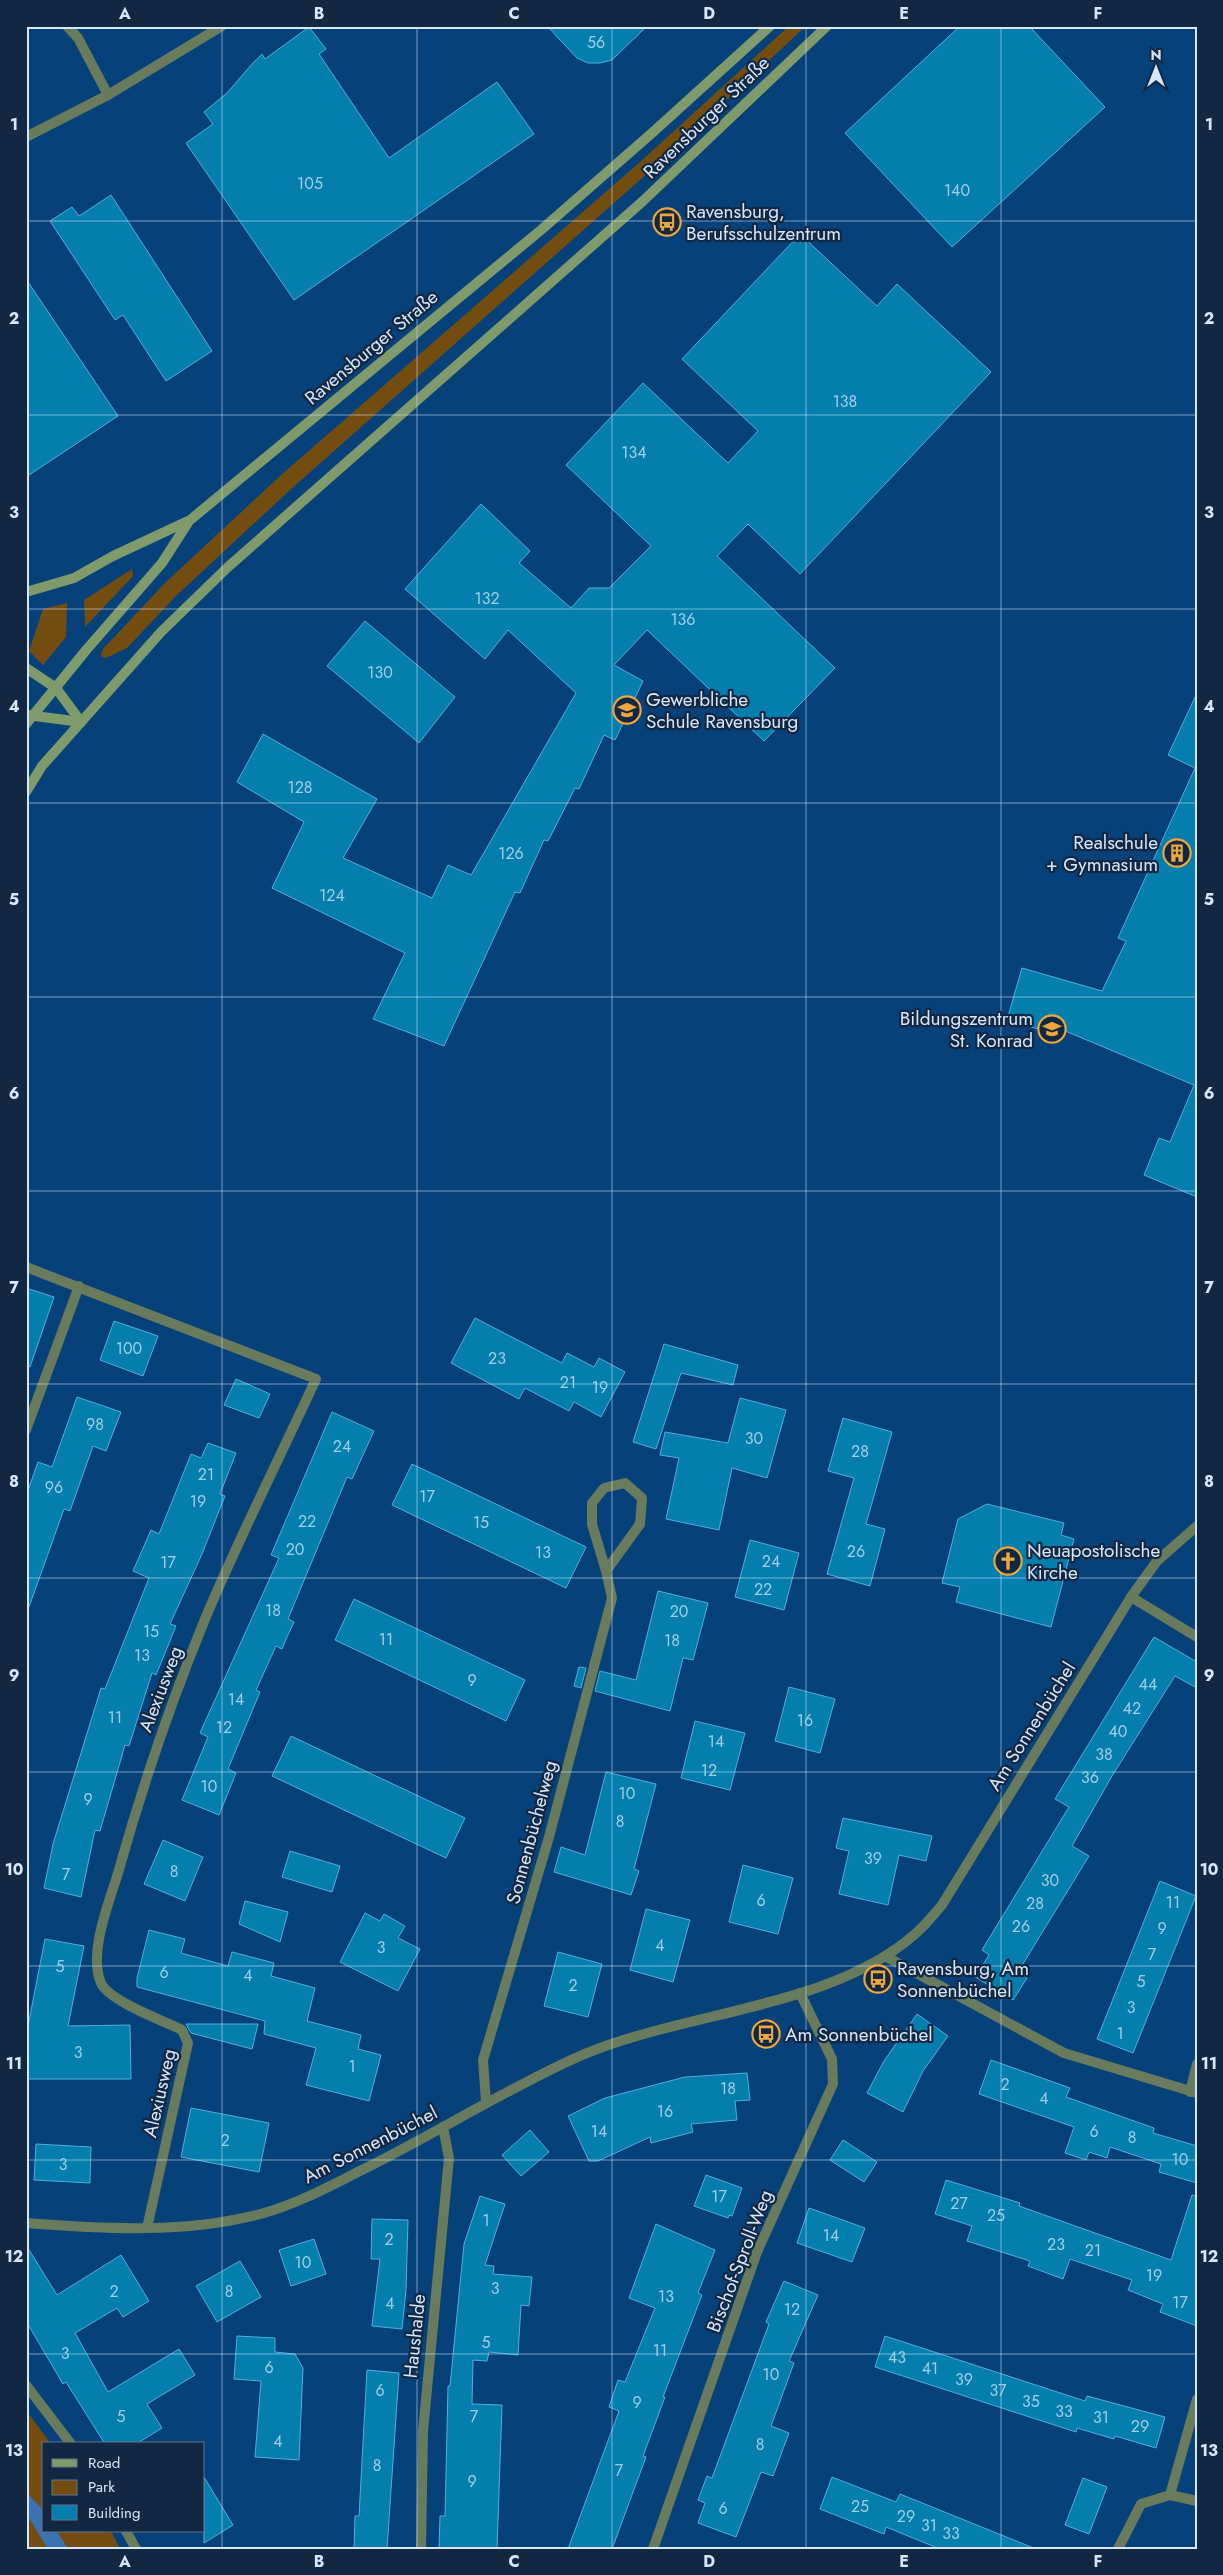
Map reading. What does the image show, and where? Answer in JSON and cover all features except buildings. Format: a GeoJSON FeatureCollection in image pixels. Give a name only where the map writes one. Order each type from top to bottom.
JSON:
{"type":"FeatureCollection","features":[{"type":"Feature","properties":{"kind":"main road","name":"Ravensburger Straße"},"geometry":{"type":"LineString","coordinates":[[28,718],[56,688],[162,563],[189,521],[541,230],[652,134],[770,26]]}},
{"type":"Feature","properties":{"kind":"main road","name":"Ravensburger Straße"},"geometry":{"type":"LineString","coordinates":[[26,792],[42,766],[161,632],[228,567],[643,201],[827,26]]}},
{"type":"Feature","properties":{"kind":"main road"},"geometry":{"type":"LineString","coordinates":[[26,592],[74,578],[113,556],[189,521]]}},
{"type":"Feature","properties":{"kind":"main road"},"geometry":{"type":"LineString","coordinates":[[26,668],[56,688],[81,722]]}},
{"type":"Feature","properties":{"kind":"main road"},"geometry":{"type":"LineString","coordinates":[[28,718],[81,722]]}},
{"type":"Feature","properties":{"kind":"street"},"geometry":{"type":"LineString","coordinates":[[68,26],[78,38],[108,95]]}},
{"type":"Feature","properties":{"kind":"street"},"geometry":{"type":"LineString","coordinates":[[26,137],[108,95],[222,26]]}},
{"type":"Feature","properties":{"kind":"street"},"geometry":{"type":"LineString","coordinates":[[26,1267],[80,1286],[26,1430]]}},
{"type":"Feature","properties":{"kind":"street","name":"Alexiusweg"},"geometry":{"type":"LineString","coordinates":[[80,1286],[316,1379],[205,1619],[158,1745],[128,1838],[102,1929],[96,1961],[101,1985],[113,1996],[182,2030],[188,2043],[147,2228]]}},
{"type":"Feature","properties":{"kind":"street","name":"Sonnenbüchelweg"},"geometry":{"type":"LineString","coordinates":[[486,2102],[483,2060],[549,1837],[612,1598],[592,1524],[592,1503],[604,1488],[625,1483],[642,1498],[640,1524],[606,1571]]}},
{"type":"Feature","properties":{"kind":"street","name":"Am Sonnenbüchel"},"geometry":{"type":"LineString","coordinates":[[26,2223],[147,2228],[208,2225],[265,2213],[320,2191],[443,2128],[486,2102],[574,2059],[632,2038],[800,1992],[843,1977],[885,1956],[915,1934],[942,1905],[1131,1597],[1157,1561],[1197,1526]]}},
{"type":"Feature","properties":{"kind":"street"},"geometry":{"type":"LineString","coordinates":[[1131,1597],[1197,1637]]}},
{"type":"Feature","properties":{"kind":"street"},"geometry":{"type":"LineString","coordinates":[[885,1956],[1064,2052],[1193,2092],[1197,2064]]}},
{"type":"Feature","properties":{"kind":"street","name":"Bischof-Sproll-Weg"},"geometry":{"type":"LineString","coordinates":[[653,2549],[757,2252],[833,2084],[832,2059],[800,1992]]}},
{"type":"Feature","properties":{"kind":"street","name":"Haushalde"},"geometry":{"type":"LineString","coordinates":[[421,2549],[422,2431],[450,2158],[443,2128]]}},
{"type":"Feature","properties":{"kind":"street"},"geometry":{"type":"LineString","coordinates":[[26,2385],[69,2442]]}},
{"type":"Feature","properties":{"kind":"street"},"geometry":{"type":"LineString","coordinates":[[1170,2495],[1197,2399]]}},
{"type":"Feature","properties":{"kind":"street"},"geometry":{"type":"LineString","coordinates":[[1118,2549],[1141,2504],[1170,2495],[1197,2501]]}},
{"type":"Feature","properties":{"kind":"street"},"geometry":{"type":"LineString","coordinates":[[127,2532],[136,2549]]}},
{"type":"Feature","properties":{"kind":"green space"},"geometry":{"type":"Polygon","coordinates":[[[789,26],[806,26],[650,171],[290,490],[176,596],[127,648],[106,658],[101,656],[102,650],[165,583],[280,476],[640,162],[789,26]]]}},
{"type":"Feature","properties":{"kind":"green space"},"geometry":{"type":"Polygon","coordinates":[[[132,569],[133,576],[85,627],[84,600],[132,569]]]}},
{"type":"Feature","properties":{"kind":"green space"},"geometry":{"type":"Polygon","coordinates":[[[67,603],[66,637],[43,665],[29,651],[43,609],[67,603]]]}},
{"type":"Feature","properties":{"kind":"green space"},"geometry":{"type":"Polygon","coordinates":[[[26,2410],[50,2442],[42,2442],[42,2532],[112,2532],[120,2549],[26,2549],[26,2410]]]}},
{"type":"Feature","properties":{"kind":"water"},"geometry":{"type":"Polygon","coordinates":[[[26,2492],[42,2509],[42,2532],[58,2532],[68,2549],[48,2549],[26,2513],[26,2492]]]}},
{"type":"Feature","properties":{"kind":"place","name":"Ravensburg, Berufsschulzentrum"},"geometry":{"type":"Point","coordinates":[667,222]}},
{"type":"Feature","properties":{"kind":"place","name":"Gewerbliche Schule Ravensburg"},"geometry":{"type":"Point","coordinates":[627,710]}},
{"type":"Feature","properties":{"kind":"place","name":"Realschule + Gymnasium"},"geometry":{"type":"Point","coordinates":[1177,853]}},
{"type":"Feature","properties":{"kind":"place","name":"Bildungszentrum St. Konrad"},"geometry":{"type":"Point","coordinates":[1052,1029]}},
{"type":"Feature","properties":{"kind":"place","name":"Neuapostolische Kirche"},"geometry":{"type":"Point","coordinates":[1008,1561]}},
{"type":"Feature","properties":{"kind":"place","name":"Ravensburg, Am Sonnenbüchel"},"geometry":{"type":"Point","coordinates":[878,1979]}},
{"type":"Feature","properties":{"kind":"place","name":"Am Sonnenbüchel"},"geometry":{"type":"Point","coordinates":[766,2034]}}]}
